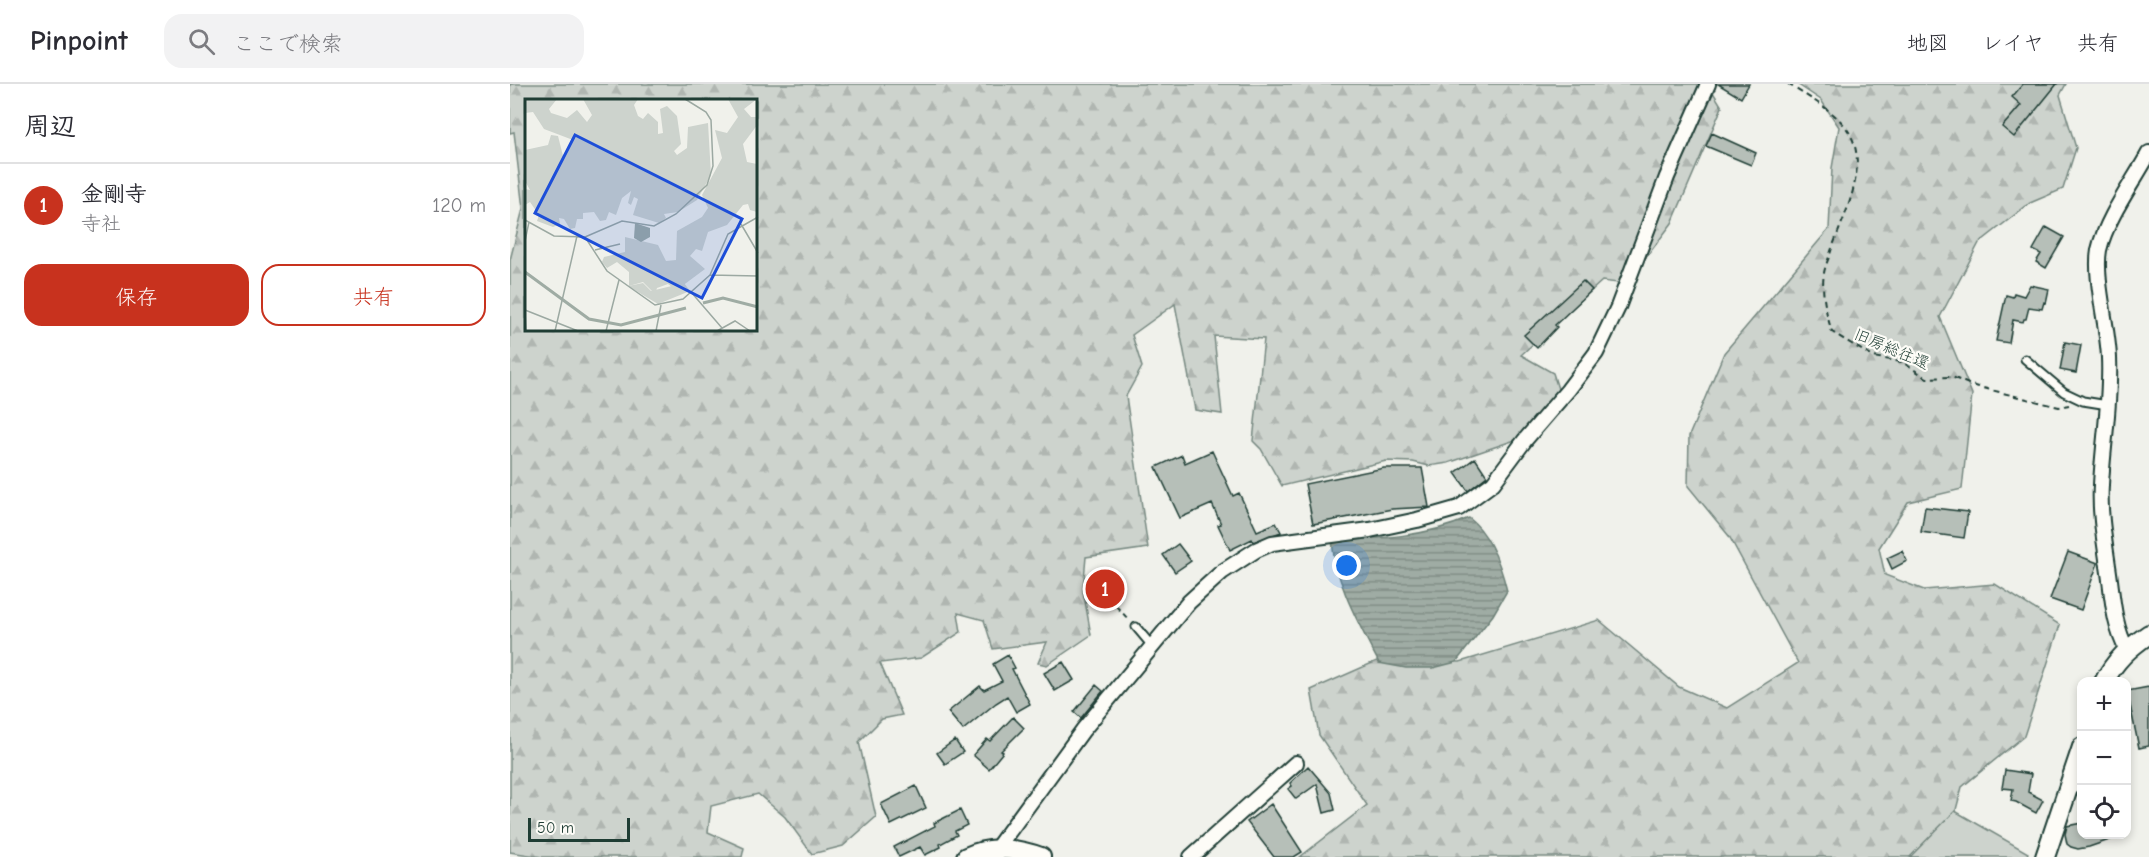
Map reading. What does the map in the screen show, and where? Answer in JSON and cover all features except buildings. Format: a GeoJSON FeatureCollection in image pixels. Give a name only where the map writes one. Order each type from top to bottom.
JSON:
{"type":"FeatureCollection","features":[{"type":"Feature","properties":{"kind":"main road"},"geometry":{"type":"LineString","coordinates":[[2106,677],[2127,650],[2149,634]]}},
{"type":"Feature","properties":{"kind":"main road"},"geometry":{"type":"LineString","coordinates":[[2045,857],[2077,762]]}},
{"type":"Feature","properties":{"kind":"main road"},"geometry":{"type":"LineString","coordinates":[[966,857],[986,849],[997,848],[1027,852],[1041,857]]}},
{"type":"Feature","properties":{"kind":"street"},"geometry":{"type":"LineString","coordinates":[[997,848],[1066,752],[1152,646],[1190,602],[1222,572],[1256,550],[1291,539],[1370,530],[1459,508],[1493,483],[1596,353],[1618,307],[1667,177],[1708,84]]}},
{"type":"Feature","properties":{"kind":"street"},"geometry":{"type":"LineString","coordinates":[[2127,650],[2114,617],[2104,536],[2101,487],[2108,405],[2109,358],[2099,274],[2099,251],[2107,227],[2149,153]]}},
{"type":"Feature","properties":{"kind":"street"},"geometry":{"type":"LineString","coordinates":[[1191,857],[1296,763]]}},
{"type":"Feature","properties":{"kind":"lane"},"geometry":{"type":"LineString","coordinates":[[2025,358],[2064,392],[2083,401],[2108,405]]}},
{"type":"Feature","properties":{"kind":"lane"},"geometry":{"type":"LineString","coordinates":[[1136,627],[1152,646]]}},
{"type":"Feature","properties":{"kind":"path","name":"旧房総往還"},"geometry":{"type":"LineString","coordinates":[[1788,84],[1831,112],[1845,125],[1858,158],[1854,185],[1824,272],[1824,306],[1832,332],[1873,357],[1902,362],[1927,378],[1952,377],[1971,385],[2059,407],[2083,401]]}},
{"type":"Feature","properties":{"kind":"path"},"geometry":{"type":"LineString","coordinates":[[1116,606],[1136,627]]}},
{"type":"Feature","properties":{"kind":"green space"},"geometry":{"type":"Polygon","coordinates":[[[510,84],[1708,84],[1722,107],[1672,223],[1626,284],[1602,281],[1521,355],[1553,373],[1559,392],[1515,440],[1448,463],[1429,466],[1413,462],[1386,461],[1282,486],[1261,449],[1253,441],[1264,339],[1214,336],[1222,414],[1195,410],[1175,304],[1132,335],[1142,367],[1126,396],[1148,548],[1086,557],[1083,590],[1091,635],[1047,665],[1038,663],[1047,642],[993,649],[984,620],[958,613],[961,632],[921,658],[880,663],[902,715],[882,719],[859,742],[876,817],[843,846],[812,854],[785,817],[758,794],[711,806],[708,832],[744,848],[742,857],[542,857],[510,852],[510,260],[523,209],[514,132],[510,133],[510,84]]]}},
{"type":"Feature","properties":{"kind":"green space"},"geometry":{"type":"Polygon","coordinates":[[[1797,84],[2066,84],[2060,95],[2076,148],[2063,189],[2030,203],[1979,243],[1940,317],[1972,394],[1962,489],[1908,502],[1879,548],[1885,575],[1924,590],[1995,584],[2060,625],[2024,736],[1962,787],[1953,821],[1983,857],[1300,857],[1367,805],[1319,735],[1311,690],[1379,660],[1460,662],[1599,620],[1679,687],[1727,708],[1798,663],[1729,536],[1688,486],[1689,436],[1724,353],[1829,229],[1832,168],[1839,127],[1821,100],[1797,84]]]}},
{"type":"Feature","properties":{"kind":"green space"},"geometry":{"type":"Polygon","coordinates":[[[1955,811],[2028,853],[2026,857],[1910,857],[1955,811]]]}},
{"type":"Feature","properties":{"kind":"shaded area"},"geometry":{"type":"Polygon","coordinates":[[[1469,518],[1489,542],[1498,561],[1507,591],[1493,615],[1456,662],[1433,668],[1406,668],[1379,663],[1356,619],[1343,587],[1332,539],[1402,536],[1436,529],[1469,518]]]}},
{"type":"Feature","properties":{"kind":"place","name":"金剛寺"},"geometry":{"type":"Point","coordinates":[1105,589]}}]}
